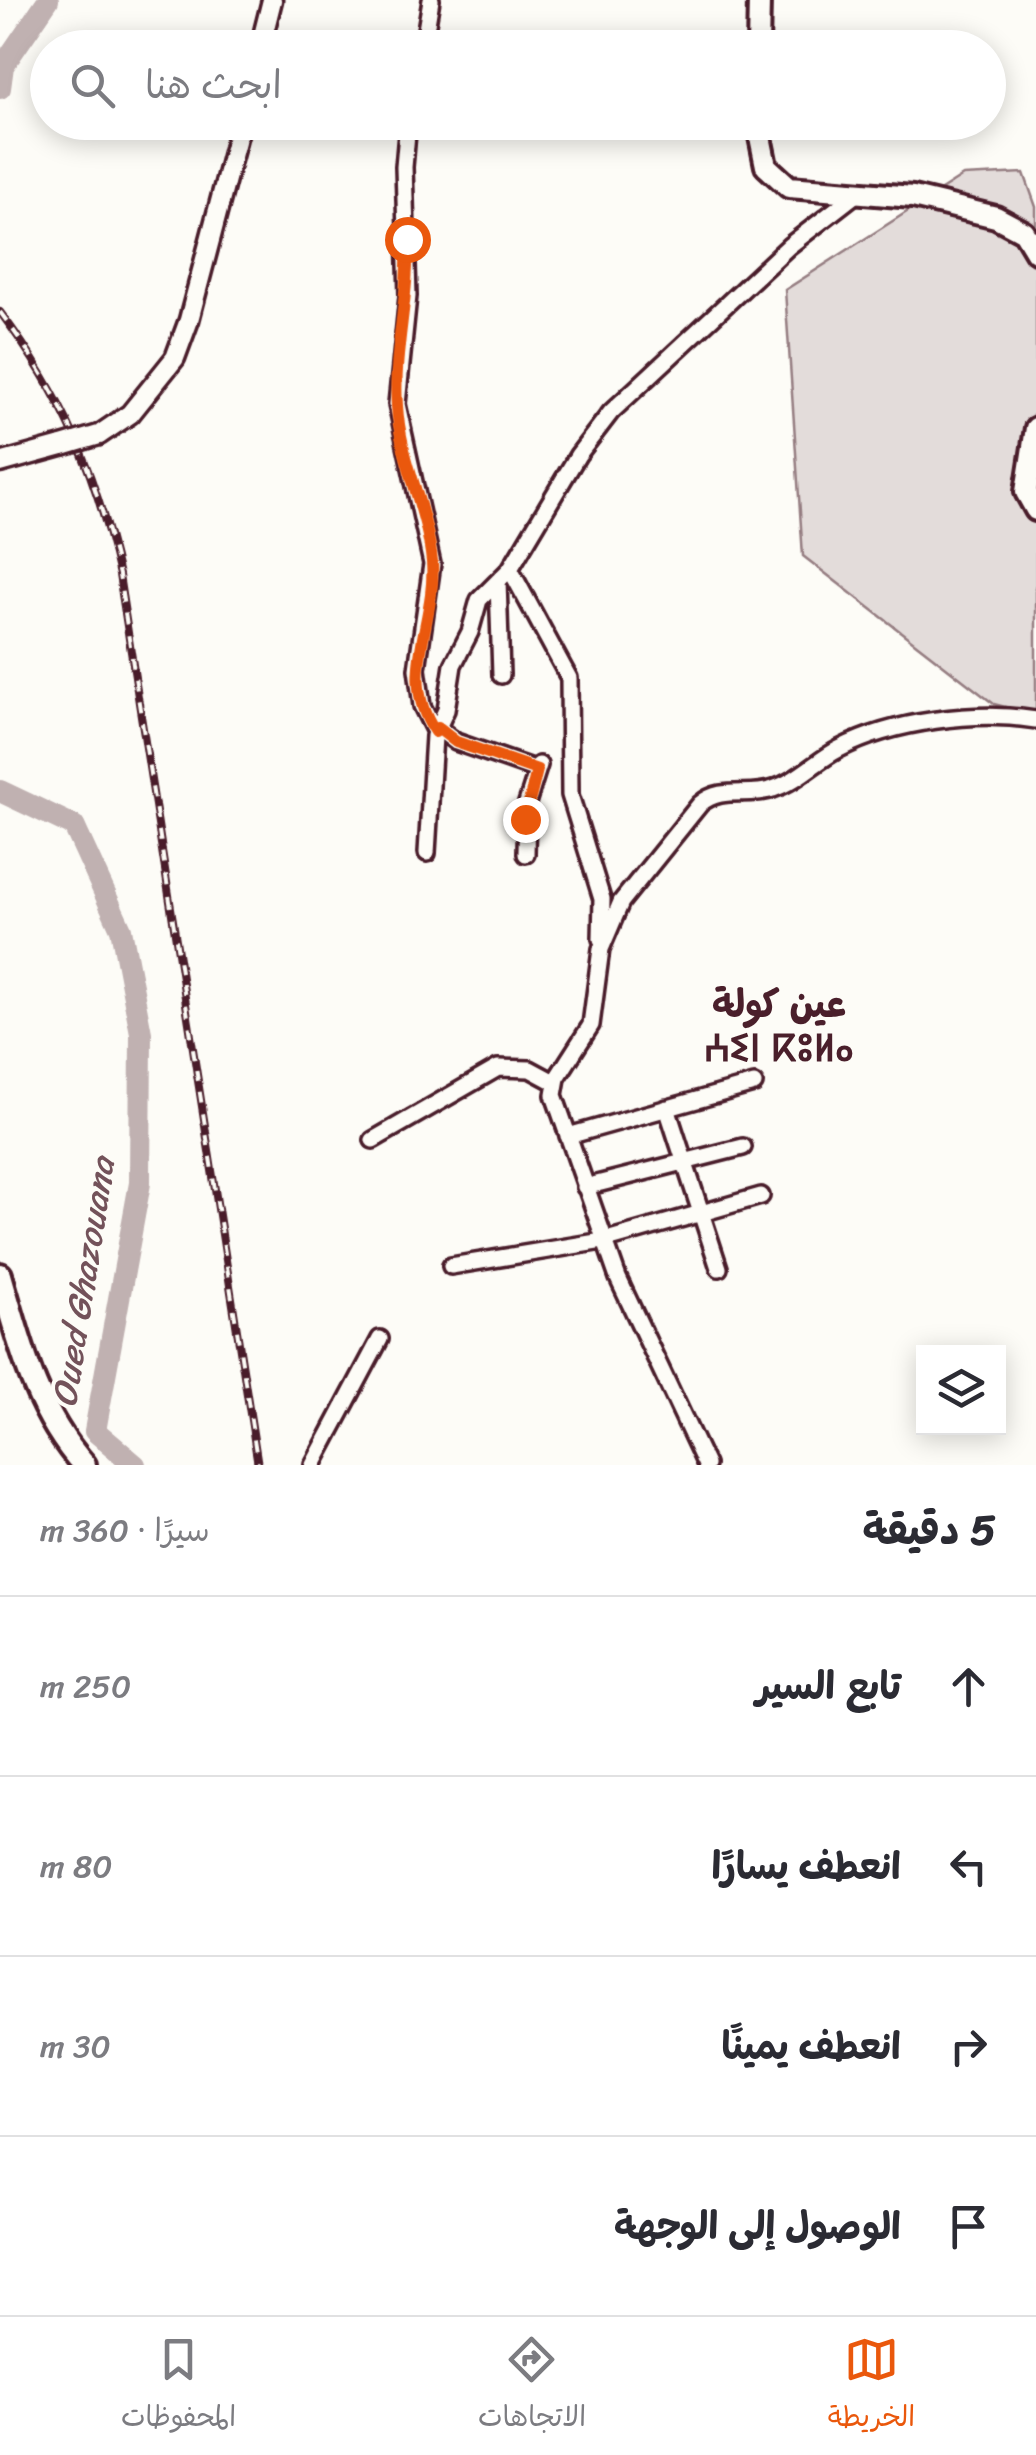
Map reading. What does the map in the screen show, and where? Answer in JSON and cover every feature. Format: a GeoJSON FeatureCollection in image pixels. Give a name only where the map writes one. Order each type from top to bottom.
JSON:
{"type":"FeatureCollection","features":[{"type":"Feature","properties":{"kind":"main road"},"geometry":{"type":"LineString","coordinates":[[758,30],[759,0]]}},
{"type":"Feature","properties":{"kind":"main road"},"geometry":{"type":"LineString","coordinates":[[760,140],[762,156],[778,180],[806,191],[913,197],[1013,222],[1036,252]]}},
{"type":"Feature","properties":{"kind":"main road"},"geometry":{"type":"LineString","coordinates":[[1036,428],[1026,492],[1036,510]]}},
{"type":"Feature","properties":{"kind":"main road"},"geometry":{"type":"LineString","coordinates":[[0,1275],[34,1390],[54,1426],[84,1465]]}},
{"type":"Feature","properties":{"kind":"street"},"geometry":{"type":"LineString","coordinates":[[264,30],[272,0]]}},
{"type":"Feature","properties":{"kind":"street"},"geometry":{"type":"LineString","coordinates":[[426,30],[431,0]]}},
{"type":"Feature","properties":{"kind":"street"},"geometry":{"type":"LineString","coordinates":[[0,463],[99,435],[130,414],[174,358],[189,320],[235,140]]}},
{"type":"Feature","properties":{"kind":"street"},"geometry":{"type":"LineString","coordinates":[[406,140],[409,279],[396,404],[432,564],[417,670],[422,706],[437,730],[456,742],[538,765],[525,819],[526,854]]}},
{"type":"Feature","properties":{"kind":"street"},"geometry":{"type":"LineString","coordinates":[[427,853],[437,730],[446,710],[452,665],[470,632],[476,604],[504,575],[578,455],[620,402],[811,227],[856,194]]}},
{"type":"Feature","properties":{"kind":"street"},"geometry":{"type":"LineString","coordinates":[[501,674],[504,575]]}},
{"type":"Feature","properties":{"kind":"street"},"geometry":{"type":"LineString","coordinates":[[504,575],[569,678],[570,795],[602,899],[601,949],[591,1025],[556,1084],[556,1100],[604,1241],[706,1465]]}},
{"type":"Feature","properties":{"kind":"street"},"geometry":{"type":"LineString","coordinates":[[601,949],[630,887],[712,795],[778,788],[842,747],[883,732],[949,720],[1036,720]]}},
{"type":"Feature","properties":{"kind":"street"},"geometry":{"type":"LineString","coordinates":[[373,1140],[498,1068],[530,1068],[556,1084]]}},
{"type":"Feature","properties":{"kind":"street"},"geometry":{"type":"LineString","coordinates":[[568,1136],[754,1084]]}},
{"type":"Feature","properties":{"kind":"street"},"geometry":{"type":"LineString","coordinates":[[667,1108],[719,1268]]}},
{"type":"Feature","properties":{"kind":"street"},"geometry":{"type":"LineString","coordinates":[[585,1187],[743,1146]]}},
{"type":"Feature","properties":{"kind":"street"},"geometry":{"type":"LineString","coordinates":[[451,1266],[604,1241],[761,1196]]}},
{"type":"Feature","properties":{"kind":"street"},"geometry":{"type":"LineString","coordinates":[[312,1465],[380,1339]]}},
{"type":"Feature","properties":{"kind":"shaded area"},"geometry":{"type":"Polygon","coordinates":[[[1024,173],[1036,207],[1036,715],[994,704],[803,556],[785,290],[963,176],[1024,173]]]}},
{"type":"Feature","properties":{"kind":"waterway","name":"Oued Ghazouana"},"geometry":{"type":"LineString","coordinates":[[0,88],[3,66],[48,0]]}},
{"type":"Feature","properties":{"kind":"waterway","name":"Oued Ghazouana"},"geometry":{"type":"LineString","coordinates":[[0,791],[74,826],[121,929],[141,1033],[140,1183],[95,1431],[135,1465]]}},
{"type":"Feature","properties":{"kind":"railway"},"geometry":{"type":"LineString","coordinates":[[0,312],[42,374],[74,437],[99,502],[119,575],[258,1465]]}},
{"type":"Feature","properties":{"kind":"district","name":"عين كولة ⵄⵉⵏ ⴽⵓⵍⴰ"},"geometry":{"type":"Point","coordinates":[779,1026]}},
{"type":"Feature","properties":{"kind":"route"},"geometry":{"type":"LineString","coordinates":[[407,239],[408,296],[396,404],[432,564],[417,657],[422,706],[435,732],[438,728],[456,742],[537,770],[525,819]]}}]}
